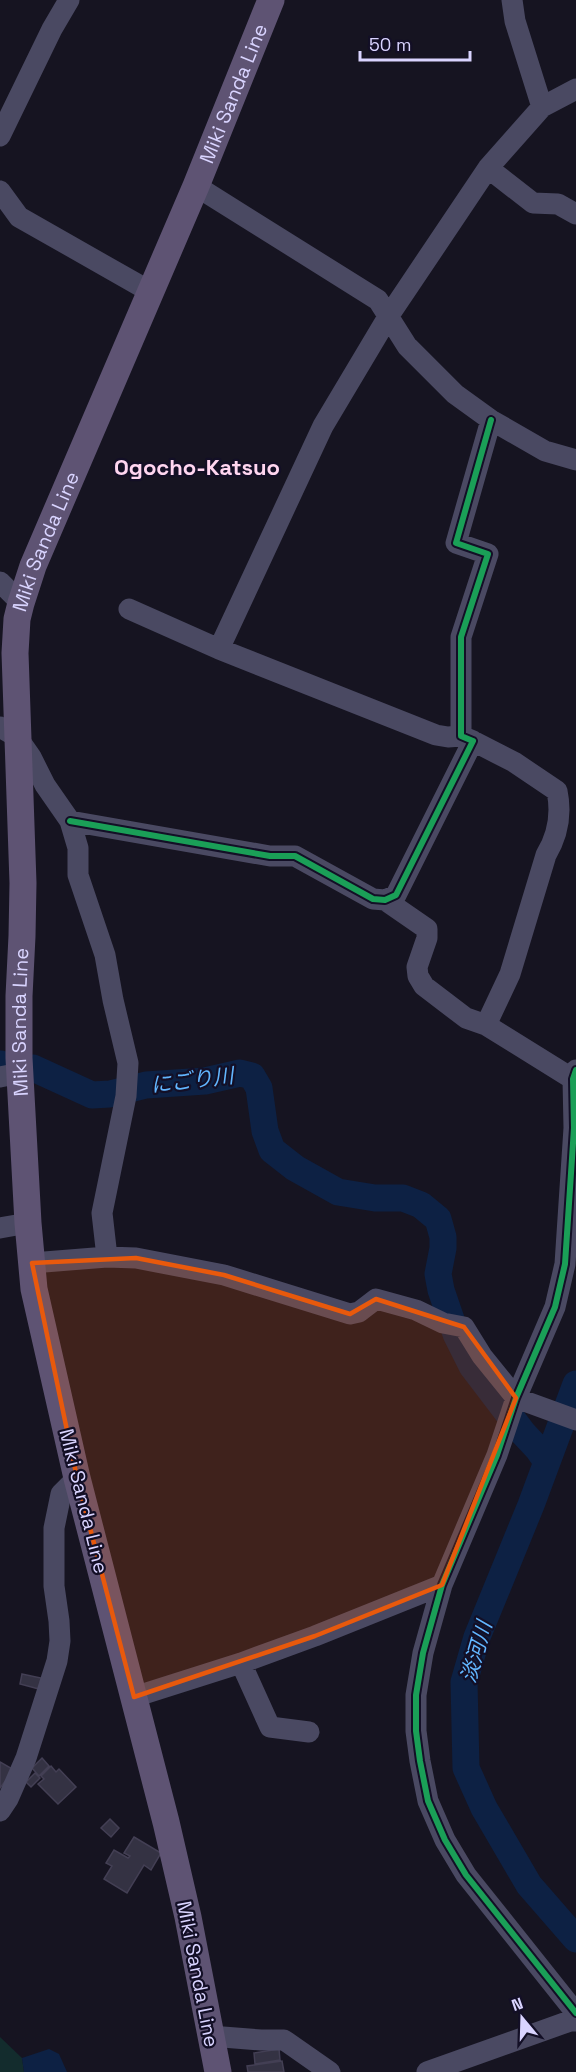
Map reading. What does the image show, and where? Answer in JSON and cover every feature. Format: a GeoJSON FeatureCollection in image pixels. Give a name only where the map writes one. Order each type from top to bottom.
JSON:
{"type":"FeatureCollection","features":[{"type":"Feature","properties":{"kind":"main road","name":"Miki Sanda Line"},"geometry":{"type":"LineString","coordinates":[[218,2072],[188,1917],[77,1478],[34,1289],[10,1075],[19,996],[23,883],[8,732],[17,619],[33,566],[196,186],[271,0]]}},
{"type":"Feature","properties":{"kind":"street"},"geometry":{"type":"LineString","coordinates":[[0,136],[52,29],[69,0]]}},
{"type":"Feature","properties":{"kind":"street"},"geometry":{"type":"LineString","coordinates":[[512,0],[515,21],[542,107]]}},
{"type":"Feature","properties":{"kind":"street"},"geometry":{"type":"LineString","coordinates":[[219,649],[323,426],[388,317],[489,168],[542,107],[576,89]]}},
{"type":"Feature","properties":{"kind":"street"},"geometry":{"type":"LineString","coordinates":[[489,168],[533,203],[558,204],[576,214]]}},
{"type":"Feature","properties":{"kind":"street"},"geometry":{"type":"LineString","coordinates":[[196,186],[378,300],[407,346],[455,394],[491,420],[545,451],[576,460]]}},
{"type":"Feature","properties":{"kind":"street"},"geometry":{"type":"LineString","coordinates":[[0,191],[19,217],[151,292]]}},
{"type":"Feature","properties":{"kind":"street"},"geometry":{"type":"LineString","coordinates":[[70,821],[270,856],[295,856],[373,899],[385,900],[396,895],[467,738],[462,636],[488,554],[456,543],[491,420]]}},
{"type":"Feature","properties":{"kind":"street"},"geometry":{"type":"LineString","coordinates":[[0,582],[21,603]]}},
{"type":"Feature","properties":{"kind":"street"},"geometry":{"type":"LineString","coordinates":[[129,609],[219,649],[436,735],[467,738],[514,762],[557,791],[561,808],[556,839],[546,855],[510,974],[486,1025]]}},
{"type":"Feature","properties":{"kind":"street"},"geometry":{"type":"LineString","coordinates":[[8,732],[31,757],[45,785],[70,821],[78,848],[78,875],[105,955],[112,1000],[128,1063],[126,1096],[102,1213],[106,1257]]}},
{"type":"Feature","properties":{"kind":"street"},"geometry":{"type":"LineString","coordinates":[[385,900],[428,929],[417,967],[418,976],[424,986],[466,1018],[486,1025],[574,1074],[574,1128],[565,1264],[555,1306],[516,1398],[497,1455],[442,1585],[423,1653],[416,1695],[416,1731],[428,1801],[446,1840],[466,1875],[576,2013]]}},
{"type":"Feature","properties":{"kind":"street"},"geometry":{"type":"LineString","coordinates":[[0,1228],[28,1223]]}},
{"type":"Feature","properties":{"kind":"street"},"geometry":{"type":"LineString","coordinates":[[32,1263],[106,1257],[136,1258],[224,1275],[350,1314],[359,1312],[376,1299],[416,1310],[443,1323],[464,1327],[482,1356],[516,1398],[576,1420]]}},
{"type":"Feature","properties":{"kind":"street"},"geometry":{"type":"LineString","coordinates":[[0,1811],[8,1799],[26,1758],[57,1661],[60,1641],[54,1586],[54,1528],[61,1494],[77,1478]]}},
{"type":"Feature","properties":{"kind":"street"},"geometry":{"type":"LineString","coordinates":[[134,1697],[241,1663],[442,1585]]}},
{"type":"Feature","properties":{"kind":"street"},"geometry":{"type":"LineString","coordinates":[[241,1663],[270,1727],[309,1732]]}},
{"type":"Feature","properties":{"kind":"street"},"geometry":{"type":"LineString","coordinates":[[427,2072],[570,2021],[576,2021]]}},
{"type":"Feature","properties":{"kind":"street"},"geometry":{"type":"LineString","coordinates":[[210,2037],[284,2040],[330,2072]]}},
{"type":"Feature","properties":{"kind":"highlighted area"},"geometry":{"type":"Polygon","coordinates":[[[136,1258],[224,1275],[350,1314],[376,1299],[464,1327],[516,1398],[442,1585],[315,1636],[134,1697],[77,1478],[32,1263],[136,1258]]]}},
{"type":"Feature","properties":{"kind":"green space"},"geometry":{"type":"Polygon","coordinates":[[[0,2037],[22,2058],[24,2072],[0,2072],[0,2037]]]}},
{"type":"Feature","properties":{"kind":"water"},"geometry":{"type":"Polygon","coordinates":[[[49,2049],[59,2054],[67,2072],[24,2072],[22,2058],[49,2049]]]}},
{"type":"Feature","properties":{"kind":"building"},"geometry":{"type":"Polygon","coordinates":[[[22,1674],[41,1678],[39,1689],[20,1684],[22,1674]]]}},
{"type":"Feature","properties":{"kind":"building"},"geometry":{"type":"Polygon","coordinates":[[[42,1758],[49,1766],[39,1776],[32,1768],[42,1758]]]}},
{"type":"Feature","properties":{"kind":"building"},"geometry":{"type":"Polygon","coordinates":[[[0,1762],[14,1770],[0,1788],[0,1762]]]}},
{"type":"Feature","properties":{"kind":"building"},"geometry":{"type":"Polygon","coordinates":[[[51,1766],[56,1772],[59,1769],[76,1787],[58,1804],[38,1784],[44,1779],[41,1776],[51,1766]]]}},
{"type":"Feature","properties":{"kind":"building"},"geometry":{"type":"Polygon","coordinates":[[[35,1773],[40,1778],[31,1787],[26,1782],[35,1773]]]}},
{"type":"Feature","properties":{"kind":"building"},"geometry":{"type":"Polygon","coordinates":[[[110,1819],[119,1828],[111,1837],[101,1828],[110,1819]]]}},
{"type":"Feature","properties":{"kind":"building"},"geometry":{"type":"Polygon","coordinates":[[[134,1837],[161,1853],[151,1870],[144,1865],[127,1893],[104,1879],[112,1866],[106,1863],[114,1850],[128,1858],[130,1856],[124,1853],[134,1837]]]}},
{"type":"Feature","properties":{"kind":"building"},"geometry":{"type":"Polygon","coordinates":[[[279,2049],[280,2060],[255,2064],[254,2053],[279,2049]]]}},
{"type":"Feature","properties":{"kind":"building"},"geometry":{"type":"Polygon","coordinates":[[[282,2061],[284,2072],[248,2072],[247,2066],[282,2061]]]}},
{"type":"Feature","properties":{"kind":"waterway","name":"にごり川"},"geometry":{"type":"LineString","coordinates":[[33,1068],[92,1095],[110,1094],[146,1085],[205,1081],[240,1073],[252,1076],[259,1088],[265,1131],[272,1150],[295,1168],[338,1192],[375,1198],[403,1198],[421,1205],[438,1219],[443,1237],[438,1274],[456,1334],[472,1366],[547,1462]]}},
{"type":"Feature","properties":{"kind":"waterway","name":"淡河川"},"geometry":{"type":"LineString","coordinates":[[576,1384],[531,1505],[477,1637],[464,1682],[466,1768],[484,1808],[529,1885],[576,1939]]}},
{"type":"Feature","properties":{"kind":"cycle path"},"geometry":{"type":"LineString","coordinates":[[70,821],[270,856],[295,856],[373,899],[385,900],[396,895],[473,741],[461,736],[461,637],[488,554],[456,543],[491,420]]}},
{"type":"Feature","properties":{"kind":"cycle path"},"geometry":{"type":"LineString","coordinates":[[576,1070],[573,1079],[574,1128],[565,1264],[555,1307],[516,1398],[497,1455],[442,1585],[423,1653],[416,1695],[416,1731],[420,1761],[428,1801],[445,1840],[466,1875],[576,2013]]}},
{"type":"Feature","properties":{"kind":"district","name":"Ogocho-Katsuo"},"geometry":{"type":"Point","coordinates":[197,467]}}]}
